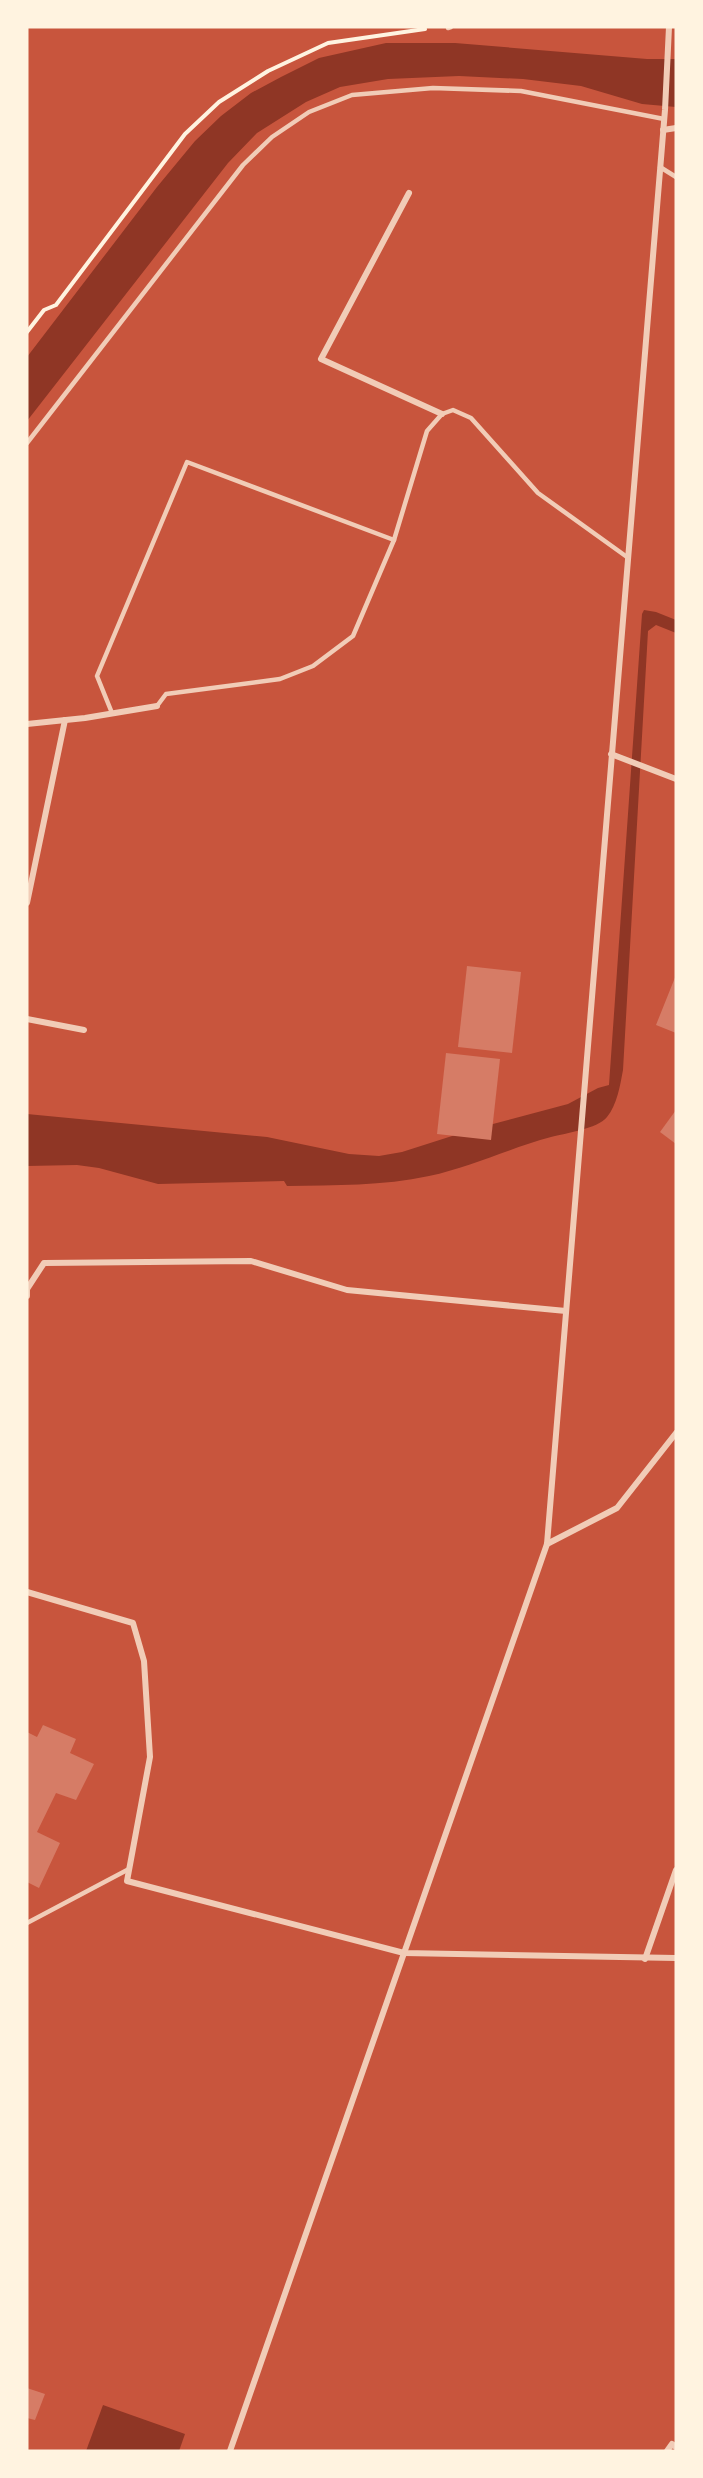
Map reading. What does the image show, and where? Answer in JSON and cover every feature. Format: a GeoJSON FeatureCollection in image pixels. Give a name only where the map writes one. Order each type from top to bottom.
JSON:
{"type":"FeatureCollection","features":[{"type":"Feature","properties":{"kind":"street"},"geometry":{"type":"LineString","coordinates":[[230,2451],[547,1544],[665,110],[669,27]]}},
{"type":"Feature","properties":{"kind":"street"},"geometry":{"type":"LineString","coordinates":[[663,130],[676,128]]}},
{"type":"Feature","properties":{"kind":"street"},"geometry":{"type":"LineString","coordinates":[[409,194],[321,359],[442,414]]}},
{"type":"Feature","properties":{"kind":"street"},"geometry":{"type":"LineString","coordinates":[[27,724],[157,706]]}},
{"type":"Feature","properties":{"kind":"street"},"geometry":{"type":"LineString","coordinates":[[27,903],[65,720]]}},
{"type":"Feature","properties":{"kind":"street"},"geometry":{"type":"LineString","coordinates":[[611,754],[676,779]]}},
{"type":"Feature","properties":{"kind":"street"},"geometry":{"type":"LineString","coordinates":[[27,1019],[84,1030]]}},
{"type":"Feature","properties":{"kind":"street"},"geometry":{"type":"LineString","coordinates":[[27,1296],[27,1289],[44,1263],[251,1261],[347,1290],[566,1311]]}},
{"type":"Feature","properties":{"kind":"street"},"geometry":{"type":"LineString","coordinates":[[547,1544],[617,1508],[676,1433]]}},
{"type":"Feature","properties":{"kind":"street"},"geometry":{"type":"LineString","coordinates":[[27,1592],[133,1623],[144,1661],[150,1757],[127,1881],[404,1953],[676,1958]]}},
{"type":"Feature","properties":{"kind":"street"},"geometry":{"type":"LineString","coordinates":[[645,1959],[676,1870]]}},
{"type":"Feature","properties":{"kind":"street"},"geometry":{"type":"LineString","coordinates":[[667,2451],[672,2444],[676,2447]]}},
{"type":"Feature","properties":{"kind":"lane"},"geometry":{"type":"LineString","coordinates":[[27,443],[243,165],[272,137],[309,112],[352,95],[433,88],[521,91],[664,119]]}},
{"type":"Feature","properties":{"kind":"lane"},"geometry":{"type":"LineString","coordinates":[[660,167],[676,177]]}},
{"type":"Feature","properties":{"kind":"lane"},"geometry":{"type":"LineString","coordinates":[[157,706],[166,694],[280,679],[313,666],[353,636],[394,540],[427,430],[442,414],[453,410],[471,418],[538,493],[627,557]]}},
{"type":"Feature","properties":{"kind":"lane"},"geometry":{"type":"LineString","coordinates":[[112,713],[96,676],[187,462],[394,540]]}},
{"type":"Feature","properties":{"kind":"lane"},"geometry":{"type":"LineString","coordinates":[[27,1923],[129,1869]]}},
{"type":"Feature","properties":{"kind":"path"},"geometry":{"type":"LineString","coordinates":[[27,333],[44,310],[56,305],[185,134],[219,102],[268,71],[328,43],[405,30],[449,27]]}},
{"type":"Feature","properties":{"kind":"shaded area"},"geometry":{"type":"Polygon","coordinates":[[[386,43],[455,43],[647,59],[676,59],[676,107],[642,104],[581,86],[523,79],[459,76],[388,79],[340,87],[306,102],[257,133],[228,163],[27,421],[27,357],[195,141],[221,116],[251,93],[281,77],[319,58],[386,43]]]}},
{"type":"Feature","properties":{"kind":"shaded area"},"geometry":{"type":"Polygon","coordinates":[[[644,610],[676,620],[676,633],[656,625],[648,631],[623,1070],[616,1101],[607,1117],[589,1128],[536,1141],[445,1172],[377,1183],[287,1186],[284,1181],[158,1184],[99,1168],[77,1165],[27,1166],[27,1114],[267,1137],[349,1154],[379,1156],[402,1152],[474,1129],[568,1104],[598,1088],[609,1085],[644,610]]]}},
{"type":"Feature","properties":{"kind":"shaded area"},"geometry":{"type":"Polygon","coordinates":[[[103,2405],[185,2434],[179,2451],[86,2451],[103,2405]]]}},
{"type":"Feature","properties":{"kind":"building"},"geometry":{"type":"Polygon","coordinates":[[[467,966],[521,972],[512,1053],[458,1047],[467,966]]]}},
{"type":"Feature","properties":{"kind":"building"},"geometry":{"type":"Polygon","coordinates":[[[676,975],[676,1033],[656,1025],[676,975]]]}},
{"type":"Feature","properties":{"kind":"building"},"geometry":{"type":"Polygon","coordinates":[[[446,1053],[500,1059],[491,1140],[437,1134],[446,1053]]]}},
{"type":"Feature","properties":{"kind":"building"},"geometry":{"type":"Polygon","coordinates":[[[676,1110],[676,1144],[660,1132],[676,1110]]]}},
{"type":"Feature","properties":{"kind":"building"},"geometry":{"type":"Polygon","coordinates":[[[43,1725],[76,1739],[70,1753],[94,1764],[76,1800],[56,1793],[37,1832],[60,1843],[39,1888],[27,1882],[27,1732],[37,1737],[43,1725]]]}},
{"type":"Feature","properties":{"kind":"building"},"geometry":{"type":"Polygon","coordinates":[[[27,2388],[45,2394],[35,2420],[27,2418],[27,2388]]]}}]}
